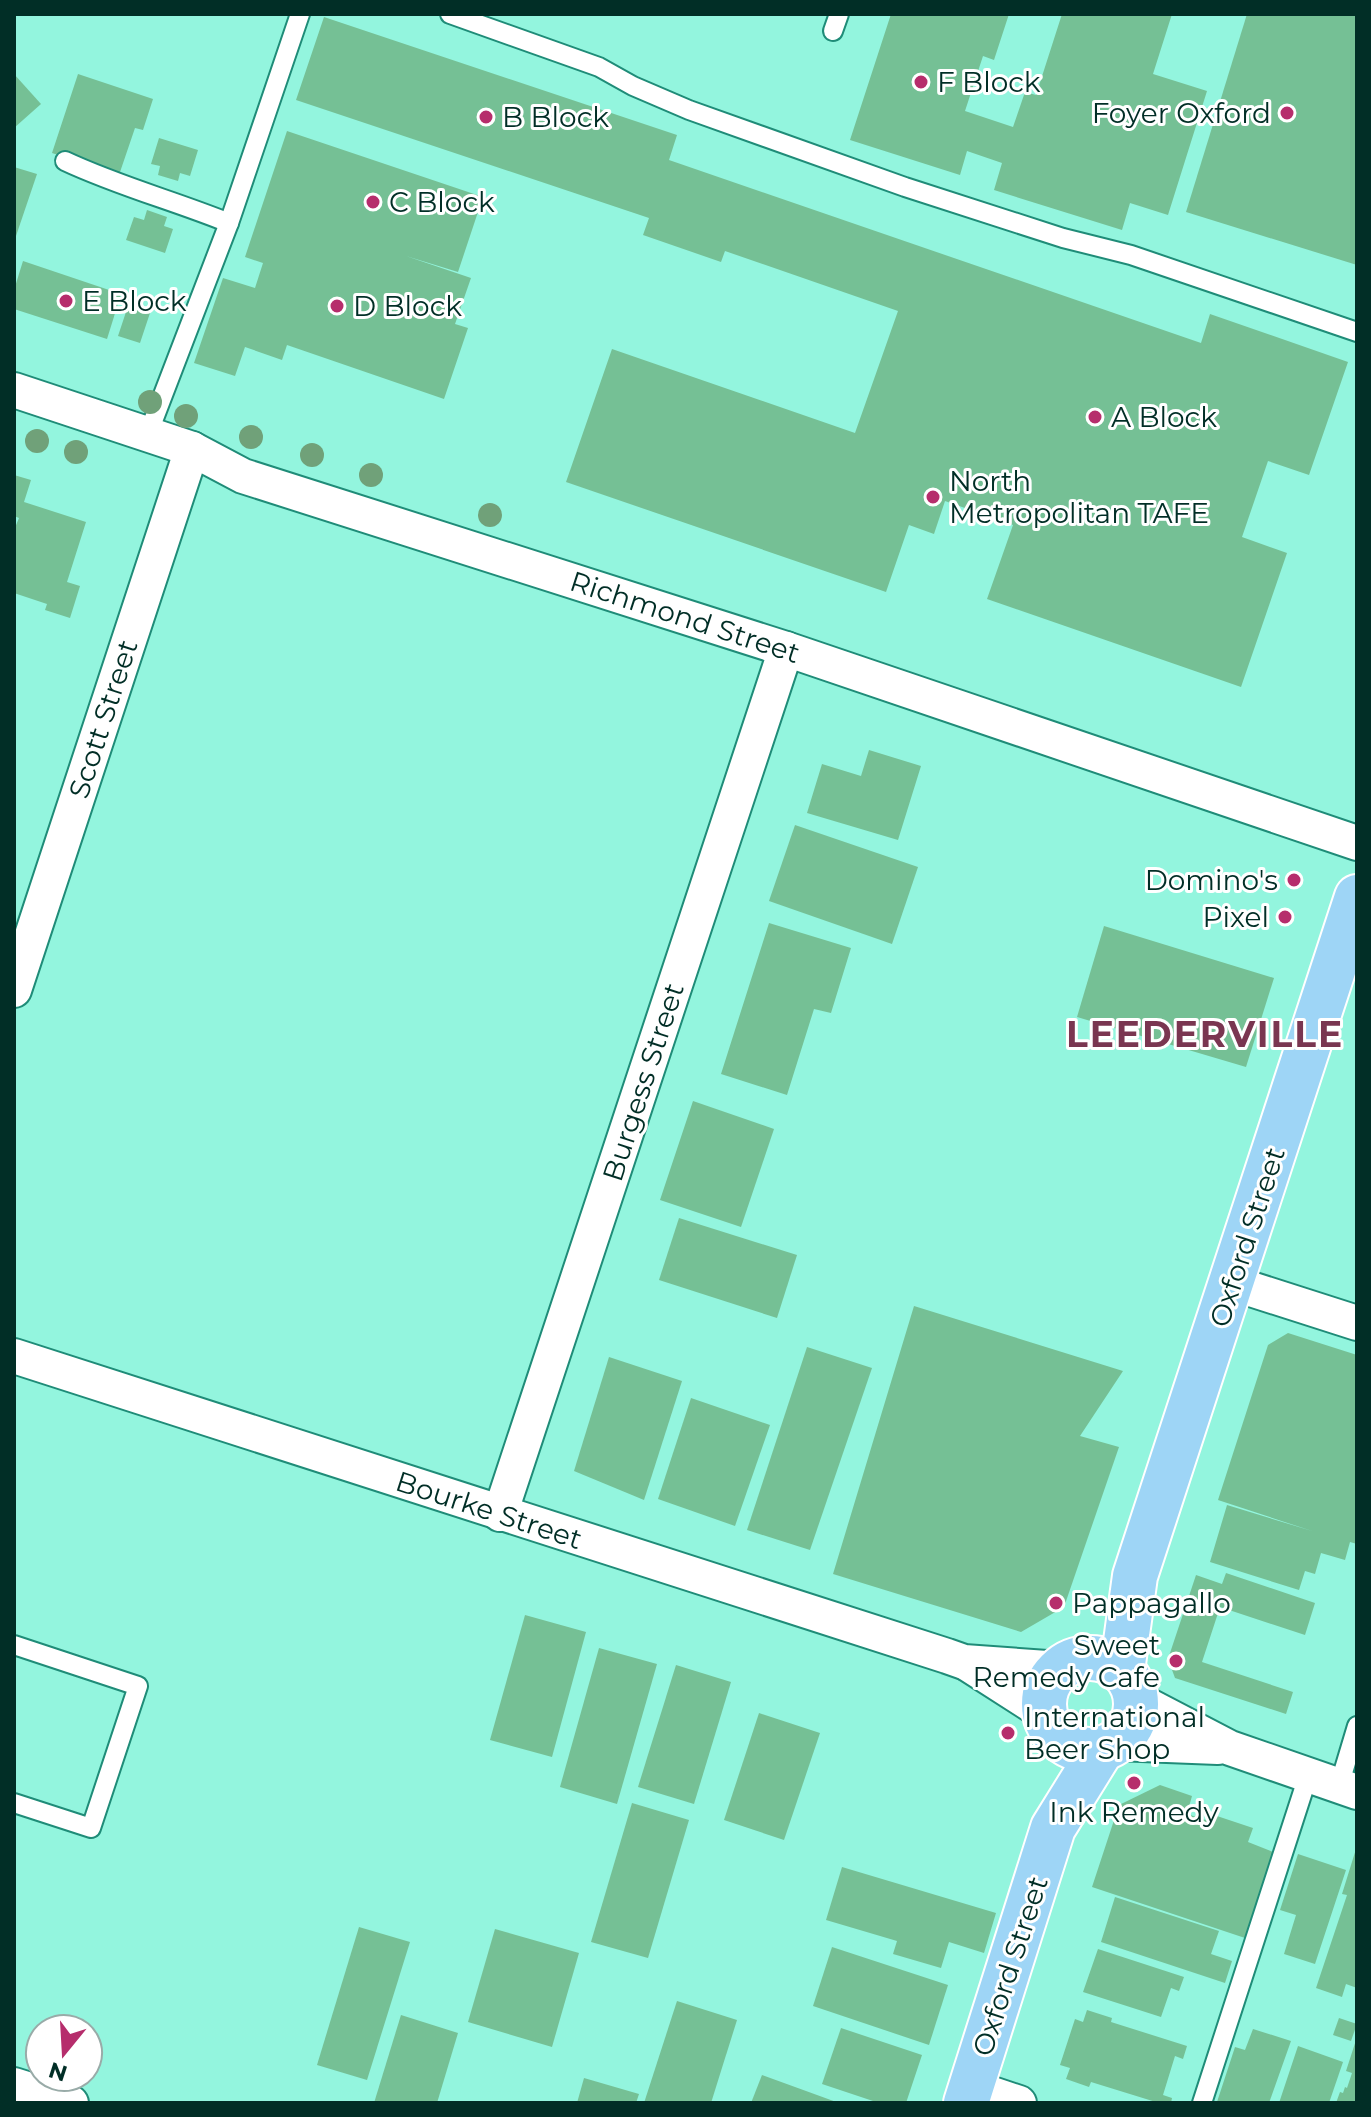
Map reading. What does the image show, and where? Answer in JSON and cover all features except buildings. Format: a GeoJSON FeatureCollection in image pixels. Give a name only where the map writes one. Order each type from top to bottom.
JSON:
{"type":"FeatureCollection","features":[{"type":"Feature","properties":{"kind":"main road","name":"Oxford Street"},"geometry":{"type":"LineString","coordinates":[[1129,1685],[1135,1576],[1357,897]]}},
{"type":"Feature","properties":{"kind":"main road","name":"Oxford Street"},"geometry":{"type":"LineString","coordinates":[[1068,1665],[1135,1576]]}},
{"type":"Feature","properties":{"kind":"main road"},"geometry":{"type":"LineString","coordinates":[[1100,1659],[1129,1685],[1133,1724],[1109,1746],[1073,1747],[1049,1722],[1047,1689],[1068,1665],[1100,1659]]}},
{"type":"Feature","properties":{"kind":"main road","name":"Oxford Street"},"geometry":{"type":"LineString","coordinates":[[1049,1722],[1053,1828]]}},
{"type":"Feature","properties":{"kind":"main road","name":"Oxford Street"},"geometry":{"type":"LineString","coordinates":[[969,2095],[1053,1828],[1109,1746]]}},
{"type":"Feature","properties":{"kind":"street","name":"Richmond Street"},"geometry":{"type":"LineString","coordinates":[[14,390],[192,449],[243,476],[786,649],[1357,843]]}},
{"type":"Feature","properties":{"kind":"street","name":"Scott Street"},"geometry":{"type":"LineString","coordinates":[[14,990],[192,449]]}},
{"type":"Feature","properties":{"kind":"street","name":"Burgess Street"},"geometry":{"type":"LineString","coordinates":[[500,1514],[786,649]]}},
{"type":"Feature","properties":{"kind":"street"},"geometry":{"type":"LineString","coordinates":[[1232,1283],[1357,1323]]}},
{"type":"Feature","properties":{"kind":"street","name":"Bourke Street"},"geometry":{"type":"LineString","coordinates":[[14,1356],[964,1662],[1068,1665]]}},
{"type":"Feature","properties":{"kind":"street","name":"Bourke Street"},"geometry":{"type":"LineString","coordinates":[[964,1662],[1049,1722]]}},
{"type":"Feature","properties":{"kind":"street"},"geometry":{"type":"LineString","coordinates":[[1129,1685],[1230,1748],[1335,1785]]}},
{"type":"Feature","properties":{"kind":"street"},"geometry":{"type":"LineString","coordinates":[[1109,1746],[1230,1748]]}},
{"type":"Feature","properties":{"kind":"street"},"geometry":{"type":"LineString","coordinates":[[14,2085],[71,2103]]}},
{"type":"Feature","properties":{"kind":"street"},"geometry":{"type":"LineString","coordinates":[[969,2095],[1019,2103]]}},
{"type":"Feature","properties":{"kind":"lane"},"geometry":{"type":"LineString","coordinates":[[148,434],[229,223],[300,14]]}},
{"type":"Feature","properties":{"kind":"lane"},"geometry":{"type":"LineString","coordinates":[[450,14],[599,67],[633,86],[689,110],[905,187],[1063,238],[1131,255],[1357,332]]}},
{"type":"Feature","properties":{"kind":"lane"},"geometry":{"type":"LineString","coordinates":[[65,161],[94,175],[185,204],[229,223]]}},
{"type":"Feature","properties":{"kind":"lane"},"geometry":{"type":"LineString","coordinates":[[14,1645],[138,1686],[91,1828],[14,1803]]}},
{"type":"Feature","properties":{"kind":"lane"},"geometry":{"type":"LineString","coordinates":[[1202,2103],[1357,1726]]}},
{"type":"Feature","properties":{"kind":"place","name":"F Block"},"geometry":{"type":"Point","coordinates":[921,82]}},
{"type":"Feature","properties":{"kind":"place","name":"Foyer Oxford"},"geometry":{"type":"Point","coordinates":[1287,113]}},
{"type":"Feature","properties":{"kind":"place","name":"B Block"},"geometry":{"type":"Point","coordinates":[486,117]}},
{"type":"Feature","properties":{"kind":"place","name":"C Block"},"geometry":{"type":"Point","coordinates":[373,202]}},
{"type":"Feature","properties":{"kind":"place","name":"E Block"},"geometry":{"type":"Point","coordinates":[66,301]}},
{"type":"Feature","properties":{"kind":"place","name":"D Block"},"geometry":{"type":"Point","coordinates":[337,306]}},
{"type":"Feature","properties":{"kind":"place","name":"A Block"},"geometry":{"type":"Point","coordinates":[1095,417]}},
{"type":"Feature","properties":{"kind":"place","name":"North Metropolitan TAFE"},"geometry":{"type":"Point","coordinates":[933,497]}},
{"type":"Feature","properties":{"kind":"place","name":"Domino's"},"geometry":{"type":"Point","coordinates":[1294,880]}},
{"type":"Feature","properties":{"kind":"place","name":"Pixel"},"geometry":{"type":"Point","coordinates":[1285,917]}},
{"type":"Feature","properties":{"kind":"place","name":"Pappagallo"},"geometry":{"type":"Point","coordinates":[1056,1603]}},
{"type":"Feature","properties":{"kind":"place","name":"Sweet Remedy Cafe"},"geometry":{"type":"Point","coordinates":[1176,1661]}},
{"type":"Feature","properties":{"kind":"place","name":"International Beer Shop"},"geometry":{"type":"Point","coordinates":[1008,1733]}},
{"type":"Feature","properties":{"kind":"place","name":"Ink Remedy"},"geometry":{"type":"Point","coordinates":[1134,1783]}},
{"type":"Feature","properties":{"kind":"district","name":"LEEDERVILLE"},"geometry":{"type":"Point","coordinates":[1205,1034]}}]}
